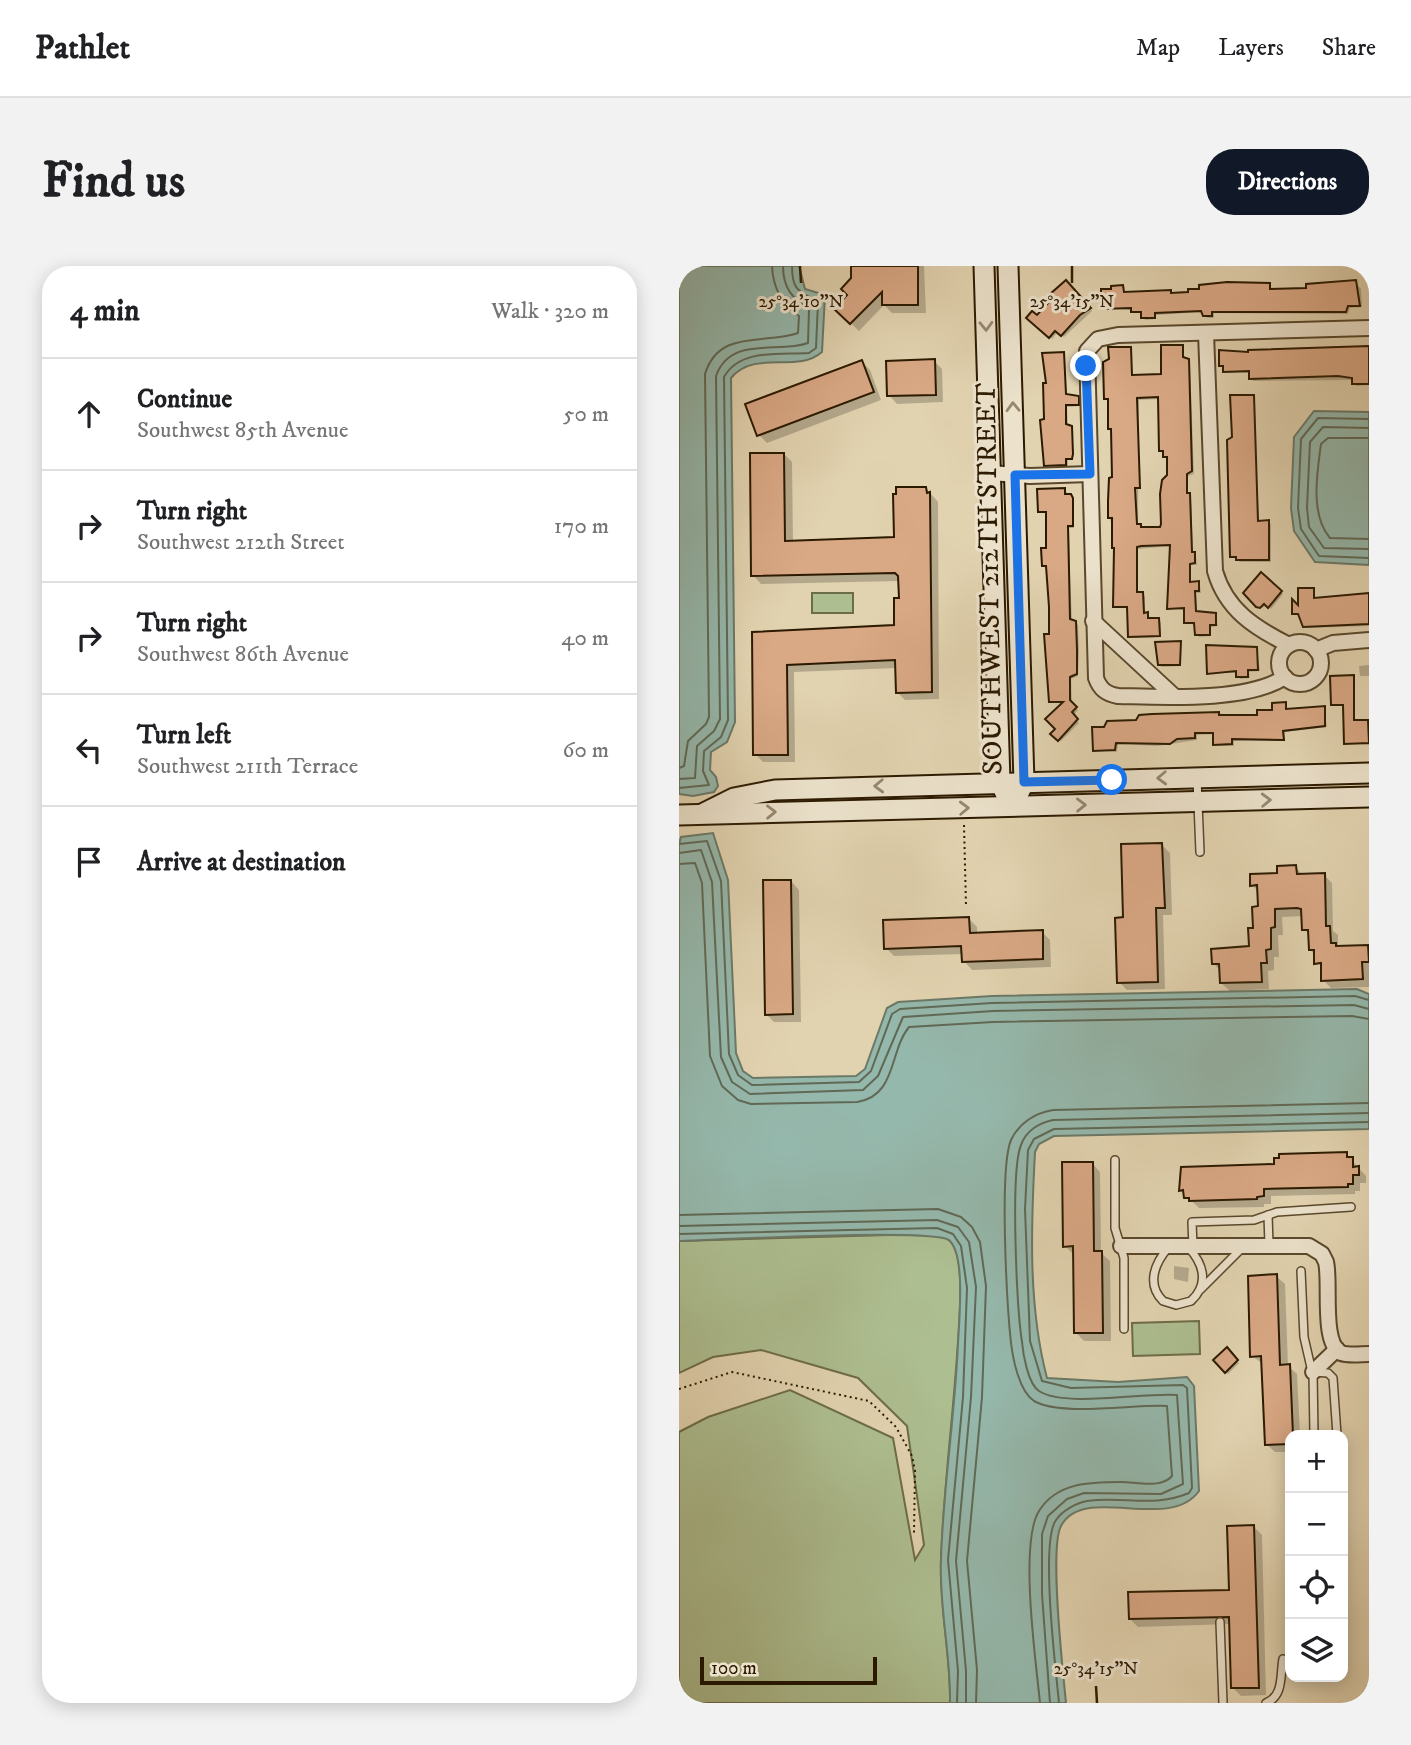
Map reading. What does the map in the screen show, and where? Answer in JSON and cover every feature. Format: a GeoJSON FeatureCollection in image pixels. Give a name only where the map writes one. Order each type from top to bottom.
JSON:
{"type":"FeatureCollection","features":[{"type":"Feature","properties":{"kind":"street","name":"SOUTHWEST 212TH STREET"},"geometry":{"type":"LineString","coordinates":[[984,266],[1000,782],[1012,806]]}},
{"type":"Feature","properties":{"kind":"street","name":"SOUTHWEST 212TH STREET"},"geometry":{"type":"LineString","coordinates":[[1008,266],[1024,782],[1012,806]]}},
{"type":"Feature","properties":{"kind":"street"},"geometry":{"type":"LineString","coordinates":[[1285,677],[1252,692],[1118,696],[1103,690],[1095,677],[1086,366],[1091,344],[1118,335],[1369,328]]}},
{"type":"Feature","properties":{"kind":"street"},"geometry":{"type":"LineString","coordinates":[[1206,333],[1215,572],[1225,596],[1237,611],[1257,628],[1289,645],[1303,642],[1317,650],[1321,666],[1316,677],[1300,684],[1285,677],[1280,660],[1289,645]]}},
{"type":"Feature","properties":{"kind":"street"},"geometry":{"type":"LineString","coordinates":[[990,473],[1090,474]]}},
{"type":"Feature","properties":{"kind":"street"},"geometry":{"type":"LineString","coordinates":[[1093,621],[1173,695]]}},
{"type":"Feature","properties":{"kind":"street"},"geometry":{"type":"LineString","coordinates":[[1317,650],[1333,643],[1369,640]]}},
{"type":"Feature","properties":{"kind":"street"},"geometry":{"type":"LineString","coordinates":[[703,813],[726,801],[767,790],[1369,773]]}},
{"type":"Feature","properties":{"kind":"street"},"geometry":{"type":"LineString","coordinates":[[679,815],[1369,797]]}},
{"type":"Feature","properties":{"kind":"street"},"geometry":{"type":"LineString","coordinates":[[1121,1245],[1168,1248],[1309,1246],[1325,1258],[1329,1328],[1337,1349],[1346,1354],[1369,1354]]}},
{"type":"Feature","properties":{"kind":"street"},"geometry":{"type":"LineString","coordinates":[[1313,1372],[1337,1349]]}},
{"type":"Feature","properties":{"kind":"lane"},"geometry":{"type":"LineString","coordinates":[[1197,777],[1200,852]]}},
{"type":"Feature","properties":{"kind":"lane"},"geometry":{"type":"LineString","coordinates":[[1115,1160],[1115,1228],[1124,1258],[1124,1329]]}},
{"type":"Feature","properties":{"kind":"lane"},"geometry":{"type":"LineString","coordinates":[[1201,1289],[1202,1270],[1191,1248],[1192,1222],[1254,1220],[1268,1215],[1351,1207]]}},
{"type":"Feature","properties":{"kind":"lane"},"geometry":{"type":"LineString","coordinates":[[1268,1215],[1269,1245]]}},
{"type":"Feature","properties":{"kind":"lane"},"geometry":{"type":"LineString","coordinates":[[1168,1248],[1154,1272],[1154,1285],[1159,1297],[1167,1303],[1185,1304],[1244,1245]]}},
{"type":"Feature","properties":{"kind":"lane"},"geometry":{"type":"LineString","coordinates":[[1301,1271],[1304,1338],[1313,1372],[1314,1430]]}},
{"type":"Feature","properties":{"kind":"lane"},"geometry":{"type":"LineString","coordinates":[[1313,1372],[1328,1373],[1333,1378],[1337,1430]]}},
{"type":"Feature","properties":{"kind":"lane"},"geometry":{"type":"LineString","coordinates":[[1220,1622],[1223,1703]]}},
{"type":"Feature","properties":{"kind":"lane"},"geometry":{"type":"LineString","coordinates":[[1266,1703],[1273,1700],[1279,1691],[1283,1658]]}},
{"type":"Feature","properties":{"kind":"path"},"geometry":{"type":"LineString","coordinates":[[964,824],[966,906]]}},
{"type":"Feature","properties":{"kind":"path"},"geometry":{"type":"LineString","coordinates":[[679,1389],[732,1372],[869,1401],[896,1427],[912,1456],[915,1471],[914,1533]]}},
{"type":"Feature","properties":{"kind":"green space"},"geometry":{"type":"Polygon","coordinates":[[[812,593],[853,593],[853,613],[812,613],[812,593]]]}},
{"type":"Feature","properties":{"kind":"green space"},"geometry":{"type":"Polygon","coordinates":[[[929,1234],[944,1237],[954,1248],[959,1269],[957,1354],[941,1559],[950,1703],[679,1703],[679,1432],[708,1417],[790,1390],[893,1438],[915,1560],[924,1545],[907,1426],[858,1378],[761,1350],[713,1357],[679,1373],[679,1241],[929,1234]]]}},
{"type":"Feature","properties":{"kind":"green space"},"geometry":{"type":"Polygon","coordinates":[[[1199,1321],[1200,1354],[1133,1356],[1132,1323],[1199,1321]]]}},
{"type":"Feature","properties":{"kind":"water"},"geometry":{"type":"Polygon","coordinates":[[[679,266],[799,266],[805,289],[825,295],[822,352],[801,361],[752,365],[741,369],[731,378],[735,722],[727,742],[711,752],[710,770],[716,777],[718,786],[714,792],[693,796],[679,794],[679,266]]]}},
{"type":"Feature","properties":{"kind":"water"},"geometry":{"type":"Polygon","coordinates":[[[1314,411],[1369,412],[1369,565],[1315,562],[1294,531],[1291,508],[1294,437],[1314,411]]]}},
{"type":"Feature","properties":{"kind":"water"},"geometry":{"type":"Polygon","coordinates":[[[713,833],[728,880],[736,1053],[743,1071],[753,1078],[856,1076],[865,1069],[887,1008],[898,1002],[992,996],[1357,989],[1369,994],[1369,1129],[1054,1136],[1039,1144],[1035,1152],[1032,1266],[1037,1323],[1047,1378],[1118,1382],[1187,1377],[1194,1386],[1199,1491],[1185,1503],[1168,1508],[1088,1508],[1072,1514],[1061,1526],[1056,1559],[1066,1703],[950,1703],[941,1560],[956,1371],[960,1273],[958,1259],[949,1240],[905,1235],[866,1235],[679,1241],[679,844],[681,837],[713,833]]]}},
{"type":"Feature","properties":{"kind":"building"},"geometry":{"type":"Polygon","coordinates":[[[851,266],[918,266],[918,305],[882,305],[882,292],[850,324],[834,309],[847,295],[841,289],[851,278],[851,266]]]}},
{"type":"Feature","properties":{"kind":"building"},"geometry":{"type":"Polygon","coordinates":[[[1066,280],[1091,308],[1080,315],[1061,336],[1055,331],[1049,338],[1026,318],[1032,311],[1037,315],[1052,299],[1049,295],[1066,280]]]}},
{"type":"Feature","properties":{"kind":"building"},"geometry":{"type":"Polygon","coordinates":[[[1356,280],[1360,306],[1348,306],[1346,312],[1212,312],[1212,316],[1203,316],[1201,311],[1155,313],[1155,318],[1141,318],[1141,312],[1131,312],[1131,308],[1101,309],[1101,289],[1111,289],[1111,286],[1123,285],[1124,292],[1171,290],[1171,293],[1199,289],[1199,285],[1227,282],[1270,283],[1270,289],[1306,288],[1306,284],[1356,280]]]}},
{"type":"Feature","properties":{"kind":"building"},"geometry":{"type":"Polygon","coordinates":[[[1161,345],[1183,345],[1183,357],[1189,359],[1192,471],[1187,474],[1187,493],[1190,493],[1192,552],[1195,552],[1195,563],[1190,564],[1190,582],[1199,581],[1199,591],[1195,591],[1196,611],[1216,613],[1216,625],[1210,625],[1210,635],[1195,635],[1194,623],[1184,623],[1184,608],[1167,609],[1170,545],[1137,547],[1137,592],[1143,592],[1144,613],[1148,612],[1148,618],[1159,618],[1160,636],[1128,637],[1127,607],[1113,607],[1114,548],[1112,518],[1108,518],[1109,478],[1112,477],[1111,429],[1108,429],[1108,399],[1104,399],[1103,362],[1109,359],[1108,347],[1131,347],[1132,375],[1161,374],[1161,345]],[[1158,397],[1137,398],[1140,488],[1135,488],[1137,524],[1141,524],[1141,527],[1160,527],[1161,524],[1160,494],[1162,480],[1167,475],[1167,457],[1163,457],[1163,451],[1159,451],[1158,397]]]}},
{"type":"Feature","properties":{"kind":"building"},"geometry":{"type":"Polygon","coordinates":[[[1369,346],[1369,384],[1352,384],[1352,378],[1338,376],[1249,379],[1249,371],[1223,372],[1223,366],[1219,366],[1219,350],[1248,352],[1369,346]]]}},
{"type":"Feature","properties":{"kind":"building"},"geometry":{"type":"Polygon","coordinates":[[[1064,352],[1066,394],[1079,396],[1079,405],[1066,405],[1066,424],[1072,426],[1073,454],[1072,459],[1066,459],[1066,465],[1044,466],[1040,420],[1044,419],[1043,383],[1046,383],[1042,353],[1064,352]]]}},
{"type":"Feature","properties":{"kind":"building"},"geometry":{"type":"Polygon","coordinates":[[[935,359],[936,395],[887,396],[886,361],[935,359]]]}},
{"type":"Feature","properties":{"kind":"building"},"geometry":{"type":"Polygon","coordinates":[[[862,360],[874,392],[757,436],[745,404],[862,360]]]}},
{"type":"Feature","properties":{"kind":"building"},"geometry":{"type":"Polygon","coordinates":[[[1230,395],[1254,395],[1258,521],[1269,520],[1269,560],[1236,560],[1236,557],[1230,557],[1227,440],[1232,437],[1230,395]]]}},
{"type":"Feature","properties":{"kind":"building"},"geometry":{"type":"Polygon","coordinates":[[[750,453],[784,453],[785,541],[894,537],[893,494],[896,494],[896,487],[926,487],[927,493],[930,492],[932,692],[896,693],[895,660],[787,665],[788,755],[753,755],[752,632],[894,625],[894,598],[899,598],[898,576],[895,573],[751,576],[750,453]]]}},
{"type":"Feature","properties":{"kind":"building"},"geometry":{"type":"Polygon","coordinates":[[[1065,488],[1065,494],[1071,494],[1073,498],[1073,526],[1068,526],[1070,619],[1076,621],[1077,674],[1070,677],[1070,700],[1077,707],[1072,712],[1078,719],[1058,741],[1050,734],[1055,729],[1045,719],[1063,702],[1049,702],[1044,634],[1049,634],[1049,607],[1046,566],[1042,566],[1041,548],[1046,548],[1046,512],[1038,512],[1037,489],[1065,488]]]}},
{"type":"Feature","properties":{"kind":"building"},"geometry":{"type":"Polygon","coordinates":[[[1261,572],[1282,591],[1268,608],[1264,604],[1260,608],[1256,607],[1243,593],[1261,572]]]}},
{"type":"Feature","properties":{"kind":"building"},"geometry":{"type":"Polygon","coordinates":[[[1298,588],[1314,588],[1314,598],[1369,593],[1369,624],[1303,627],[1298,614],[1292,614],[1292,599],[1298,605],[1298,588]]]}},
{"type":"Feature","properties":{"kind":"building"},"geometry":{"type":"Polygon","coordinates":[[[1181,641],[1180,665],[1158,665],[1155,642],[1181,641]]]}},
{"type":"Feature","properties":{"kind":"building"},"geometry":{"type":"Polygon","coordinates":[[[1206,645],[1257,647],[1258,670],[1248,670],[1248,677],[1236,677],[1236,671],[1207,674],[1206,645]]]}},
{"type":"Feature","properties":{"kind":"building"},"geometry":{"type":"Polygon","coordinates":[[[1354,675],[1354,720],[1368,720],[1369,743],[1344,744],[1343,705],[1331,705],[1330,676],[1354,675]]]}},
{"type":"Feature","properties":{"kind":"building"},"geometry":{"type":"Polygon","coordinates":[[[1286,702],[1286,709],[1325,706],[1325,726],[1283,731],[1284,740],[1232,739],[1232,744],[1213,745],[1213,733],[1195,733],[1195,738],[1177,739],[1170,744],[1116,743],[1115,750],[1093,751],[1092,727],[1104,727],[1107,721],[1136,720],[1139,715],[1152,714],[1219,712],[1219,715],[1257,715],[1257,710],[1272,710],[1272,703],[1286,702]]]}},
{"type":"Feature","properties":{"kind":"building"},"geometry":{"type":"Polygon","coordinates":[[[1162,843],[1165,908],[1156,908],[1158,982],[1117,983],[1115,918],[1123,917],[1121,844],[1162,843]]]}},
{"type":"Feature","properties":{"kind":"building"},"geometry":{"type":"Polygon","coordinates":[[[1296,865],[1297,874],[1325,873],[1326,926],[1330,926],[1331,943],[1336,943],[1336,946],[1368,945],[1369,962],[1362,962],[1363,979],[1321,981],[1321,963],[1314,964],[1314,950],[1309,950],[1308,930],[1302,930],[1301,909],[1297,908],[1275,909],[1271,949],[1266,950],[1267,963],[1261,963],[1262,982],[1220,983],[1219,964],[1212,964],[1211,949],[1249,946],[1248,928],[1253,928],[1252,907],[1258,906],[1257,885],[1250,886],[1250,874],[1277,873],[1277,866],[1296,865]]]}},
{"type":"Feature","properties":{"kind":"building"},"geometry":{"type":"Polygon","coordinates":[[[763,880],[791,880],[793,1014],[765,1015],[763,880]]]}},
{"type":"Feature","properties":{"kind":"building"},"geometry":{"type":"Polygon","coordinates":[[[969,917],[970,933],[1043,930],[1043,959],[962,962],[961,946],[884,949],[883,920],[969,917]]]}},
{"type":"Feature","properties":{"kind":"building"},"geometry":{"type":"Polygon","coordinates":[[[1347,1152],[1347,1157],[1353,1157],[1353,1167],[1359,1166],[1359,1175],[1353,1175],[1353,1184],[1348,1184],[1348,1187],[1264,1189],[1264,1196],[1257,1199],[1189,1201],[1189,1198],[1184,1198],[1183,1190],[1179,1191],[1181,1167],[1274,1164],[1274,1158],[1279,1158],[1279,1154],[1347,1152]]]}},
{"type":"Feature","properties":{"kind":"building"},"geometry":{"type":"Polygon","coordinates":[[[1062,1162],[1093,1162],[1094,1251],[1102,1251],[1103,1333],[1074,1333],[1073,1246],[1063,1247],[1062,1162]]]}},
{"type":"Feature","properties":{"kind":"building"},"geometry":{"type":"Polygon","coordinates":[[[1277,1274],[1280,1365],[1290,1364],[1293,1430],[1285,1430],[1285,1444],[1265,1445],[1261,1356],[1250,1357],[1248,1276],[1277,1274]]]}},
{"type":"Feature","properties":{"kind":"building"},"geometry":{"type":"Polygon","coordinates":[[[1227,1347],[1238,1360],[1225,1373],[1213,1360],[1227,1347]]]}},
{"type":"Feature","properties":{"kind":"building"},"geometry":{"type":"Polygon","coordinates":[[[1254,1525],[1259,1688],[1231,1688],[1229,1617],[1129,1619],[1128,1592],[1229,1590],[1227,1526],[1254,1525]]]}},
{"type":"Feature","properties":{"kind":"route"},"geometry":{"type":"LineString","coordinates":[[1086,366],[1090,474],[1015,475],[1024,782],[1112,780]]}}]}
